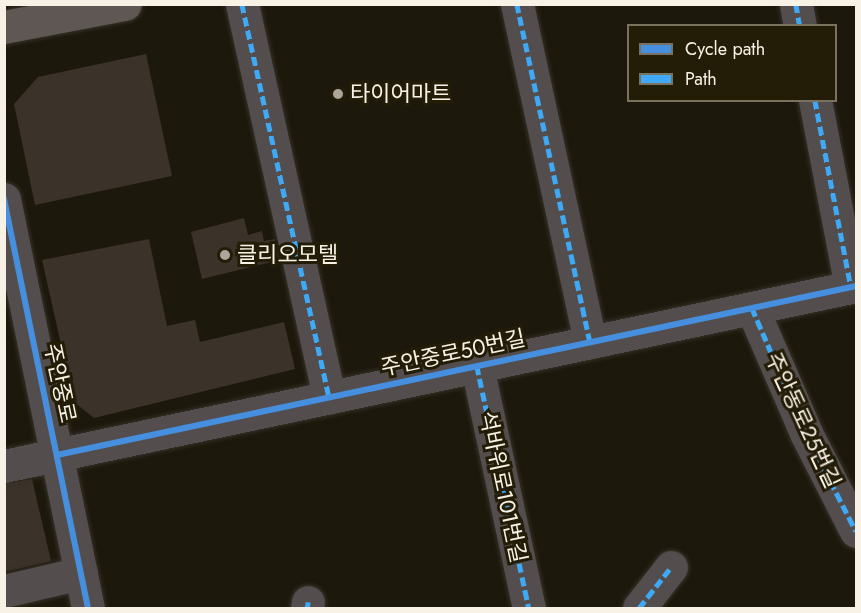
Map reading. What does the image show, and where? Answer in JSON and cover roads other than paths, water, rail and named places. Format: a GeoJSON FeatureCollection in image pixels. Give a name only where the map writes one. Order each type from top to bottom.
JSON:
{"type":"FeatureCollection","features":[{"type":"Feature","properties":{"kind":"main road"},"geometry":{"type":"LineString","coordinates":[[4,27],[125,4]]}},
{"type":"Feature","properties":{"kind":"street"},"geometry":{"type":"LineString","coordinates":[[242,4],[329,397]]}},
{"type":"Feature","properties":{"kind":"street"},"geometry":{"type":"LineString","coordinates":[[517,4],[590,342]]}},
{"type":"Feature","properties":{"kind":"street"},"geometry":{"type":"LineString","coordinates":[[796,4],[800,24]]}},
{"type":"Feature","properties":{"kind":"street","name":"주안중로50번길"},"geometry":{"type":"LineString","coordinates":[[4,466],[854,286],[815,102]]}},
{"type":"Feature","properties":{"kind":"street","name":"주안중로"},"geometry":{"type":"LineString","coordinates":[[4,199],[88,609]]}},
{"type":"Feature","properties":{"kind":"street","name":"주안동로25번길"},"geometry":{"type":"LineString","coordinates":[[752,308],[806,433],[856,531]]}},
{"type":"Feature","properties":{"kind":"street","name":"석바위로101번길"},"geometry":{"type":"LineString","coordinates":[[477,366],[530,609]]}},
{"type":"Feature","properties":{"kind":"street"},"geometry":{"type":"LineString","coordinates":[[639,609],[671,567]]}},
{"type":"Feature","properties":{"kind":"street"},"geometry":{"type":"LineString","coordinates":[[4,591],[81,573]]}},
{"type":"Feature","properties":{"kind":"place","name":"타이어마트"},"geometry":{"type":"Point","coordinates":[338,94]}},
{"type":"Feature","properties":{"kind":"place","name":"클리오모텔"},"geometry":{"type":"Point","coordinates":[225,255]}}]}
